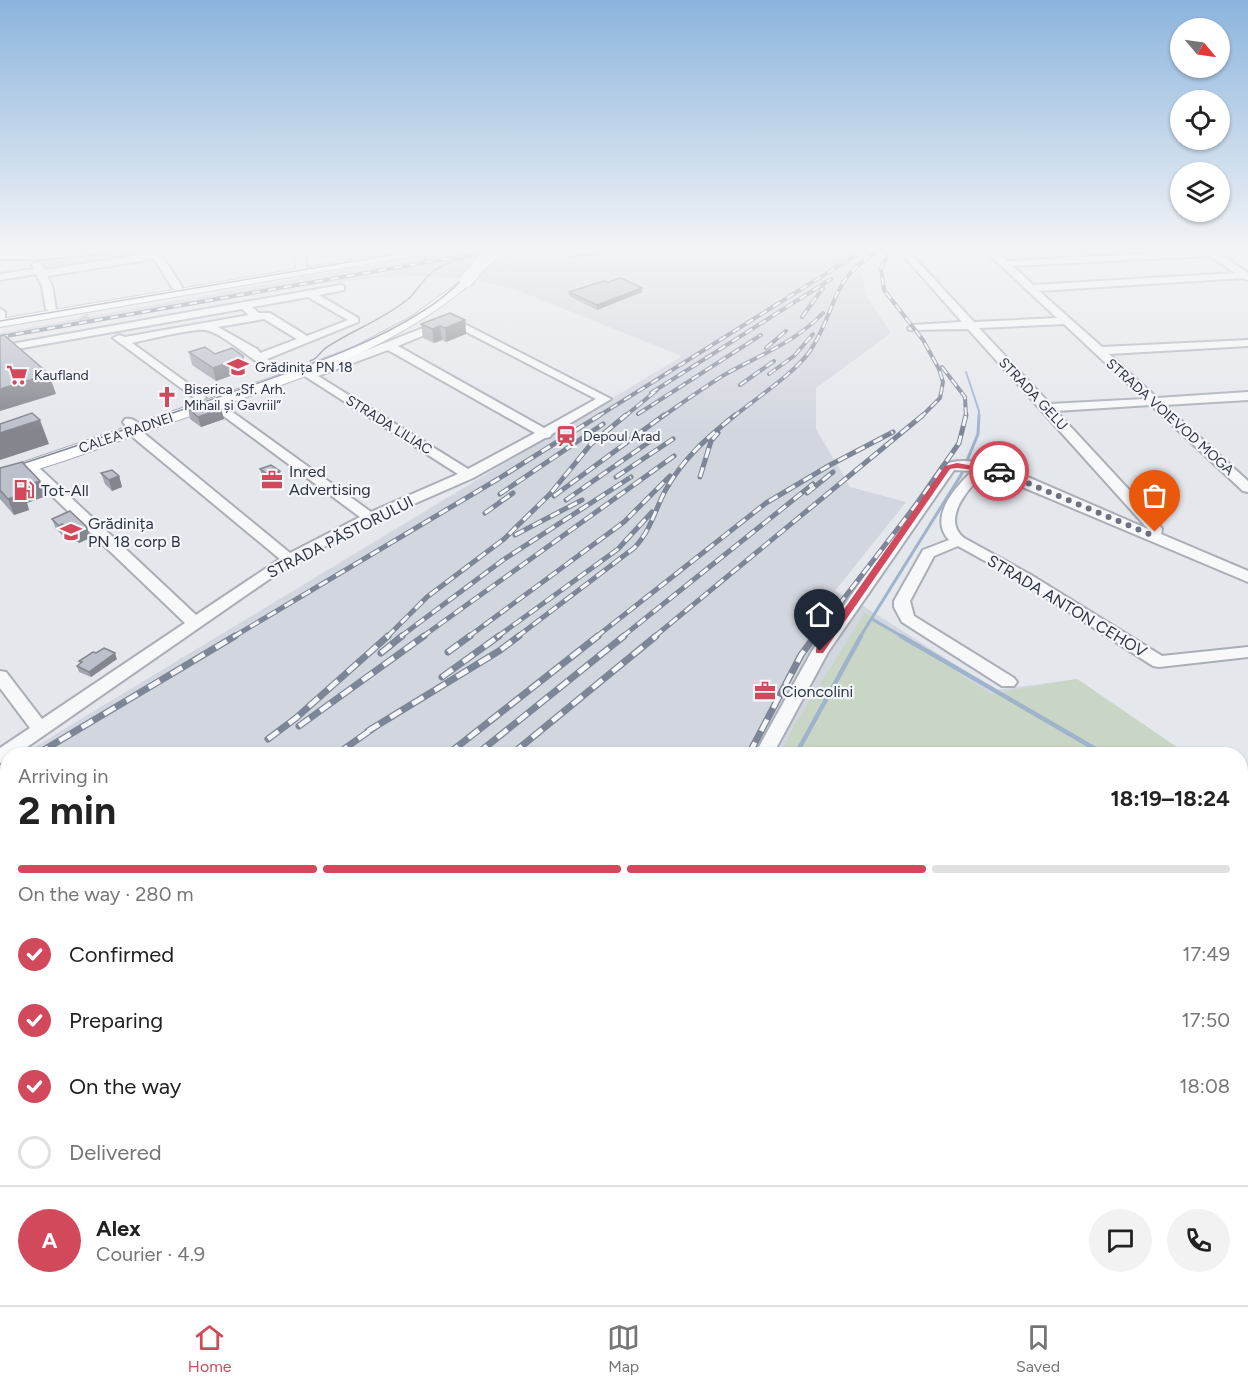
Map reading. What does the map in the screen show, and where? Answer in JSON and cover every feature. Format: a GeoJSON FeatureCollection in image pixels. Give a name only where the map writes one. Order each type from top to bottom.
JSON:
{"type":"FeatureCollection","features":[{"type":"Feature","properties":{"kind":"main road"},"geometry":{"type":"LineString","coordinates":[[0,318],[51,309]]}},
{"type":"Feature","properties":{"kind":"main road"},"geometry":{"type":"LineString","coordinates":[[0,318],[85,320],[132,309]]}},
{"type":"Feature","properties":{"kind":"main road","name":"CALEA RADNEI"},"geometry":{"type":"LineString","coordinates":[[0,475],[206,400],[366,338],[419,309]]}},
{"type":"Feature","properties":{"kind":"main road","name":"CALEA RADNEI"},"geometry":{"type":"LineString","coordinates":[[206,400],[329,361],[370,344],[416,320],[428,309]]}},
{"type":"Feature","properties":{"kind":"main road","name":"CALEA RADNEI"},"geometry":{"type":"LineString","coordinates":[[0,464],[133,426]]}},
{"type":"Feature","properties":{"kind":"street"},"geometry":{"type":"LineString","coordinates":[[0,349],[85,320],[113,328],[228,309]]}},
{"type":"Feature","properties":{"kind":"street"},"geometry":{"type":"LineString","coordinates":[[248,309],[256,317]]}},
{"type":"Feature","properties":{"kind":"street"},"geometry":{"type":"LineString","coordinates":[[258,358],[349,325],[354,320],[335,309]]}},
{"type":"Feature","properties":{"kind":"street","name":"STRADA GELU"},"geometry":{"type":"LineString","coordinates":[[955,309],[1150,522],[1155,530],[1154,536]]}},
{"type":"Feature","properties":{"kind":"street","name":"STRADA VOIEVOD MOGA"},"geometry":{"type":"LineString","coordinates":[[1053,309],[1248,488]]}},
{"type":"Feature","properties":{"kind":"street"},"geometry":{"type":"LineString","coordinates":[[123,341],[266,315],[306,340]]}},
{"type":"Feature","properties":{"kind":"street"},"geometry":{"type":"LineString","coordinates":[[181,317],[190,330]]}},
{"type":"Feature","properties":{"kind":"street","name":"STRADA PĂSTORULUI"},"geometry":{"type":"LineString","coordinates":[[14,747],[194,622],[290,559],[370,518],[468,475],[546,434],[605,399],[451,320],[388,346]]}},
{"type":"Feature","properties":{"kind":"street"},"geometry":{"type":"LineString","coordinates":[[913,328],[1065,321]]}},
{"type":"Feature","properties":{"kind":"street"},"geometry":{"type":"LineString","coordinates":[[208,327],[253,351],[258,358],[280,371]]}},
{"type":"Feature","properties":{"kind":"street"},"geometry":{"type":"LineString","coordinates":[[113,328],[123,341],[370,518]]}},
{"type":"Feature","properties":{"kind":"street"},"geometry":{"type":"LineString","coordinates":[[1098,351],[1248,343]]}},
{"type":"Feature","properties":{"kind":"street"},"geometry":{"type":"LineString","coordinates":[[388,346],[546,434]]}},
{"type":"Feature","properties":{"kind":"street","name":"STRADA LILIAC"},"geometry":{"type":"LineString","coordinates":[[388,346],[309,375],[468,475]]}},
{"type":"Feature","properties":{"kind":"street"},"geometry":{"type":"LineString","coordinates":[[1046,408],[1248,396]]}},
{"type":"Feature","properties":{"kind":"street"},"geometry":{"type":"LineString","coordinates":[[133,426],[139,436],[290,559]]}},
{"type":"Feature","properties":{"kind":"street"},"geometry":{"type":"LineString","coordinates":[[768,747],[808,671],[848,608],[948,468],[957,465],[1004,472],[1248,577]]}},
{"type":"Feature","properties":{"kind":"street"},"geometry":{"type":"LineString","coordinates":[[29,466],[194,622]]}},
{"type":"Feature","properties":{"kind":"street"},"geometry":{"type":"LineString","coordinates":[[981,467],[951,509],[947,521],[950,533],[959,541],[928,553],[902,601],[902,608],[908,618],[1008,682]]}},
{"type":"Feature","properties":{"kind":"street","name":"STRADA ANTON CEHOV"},"geometry":{"type":"LineString","coordinates":[[959,541],[1026,578],[1159,662],[1248,652]]}},
{"type":"Feature","properties":{"kind":"street"},"geometry":{"type":"LineString","coordinates":[[0,676],[40,729]]}},
{"type":"Feature","properties":{"kind":"shaded area"},"geometry":{"type":"Polygon","coordinates":[[[131,309],[172,309],[0,339],[0,333],[131,309]]]}},
{"type":"Feature","properties":{"kind":"shaded area"},"geometry":{"type":"Polygon","coordinates":[[[564,309],[875,309],[891,333],[816,388],[816,429],[850,487],[906,502],[835,591],[865,607],[995,690],[1077,679],[1177,747],[35,747],[682,356],[564,309]]]}},
{"type":"Feature","properties":{"kind":"green space"},"geometry":{"type":"Polygon","coordinates":[[[865,613],[991,694],[1077,679],[1177,747],[784,747],[793,727],[865,613]]]}},
{"type":"Feature","properties":{"kind":"building"},"geometry":{"type":"Polygon","coordinates":[[[450,313],[465,320],[445,328],[440,326],[432,329],[421,324],[450,313]]]}},
{"type":"Feature","properties":{"kind":"building"},"geometry":{"type":"Polygon","coordinates":[[[4,335],[49,374],[0,389],[0,336],[4,335]]]}},
{"type":"Feature","properties":{"kind":"building"},"geometry":{"type":"Polygon","coordinates":[[[205,347],[215,354],[232,348],[243,356],[243,361],[236,363],[233,361],[213,368],[189,352],[205,347]]]}},
{"type":"Feature","properties":{"kind":"building"},"geometry":{"type":"Polygon","coordinates":[[[210,401],[221,409],[198,417],[188,408],[210,401]]]}},
{"type":"Feature","properties":{"kind":"building"},"geometry":{"type":"Polygon","coordinates":[[[32,413],[40,420],[0,433],[0,424],[32,413]]]}},
{"type":"Feature","properties":{"kind":"building"},"geometry":{"type":"Polygon","coordinates":[[[22,462],[40,481],[18,488],[23,494],[8,499],[0,490],[0,468],[22,462]]]}},
{"type":"Feature","properties":{"kind":"building"},"geometry":{"type":"Polygon","coordinates":[[[271,465],[280,471],[269,475],[260,469],[271,465]]]}},
{"type":"Feature","properties":{"kind":"building"},"geometry":{"type":"Polygon","coordinates":[[[112,470],[119,476],[109,480],[101,473],[112,470]]]}},
{"type":"Feature","properties":{"kind":"building"},"geometry":{"type":"Polygon","coordinates":[[[70,511],[87,527],[76,532],[62,524],[59,526],[52,519],[70,511]]]}},
{"type":"Feature","properties":{"kind":"building"},"geometry":{"type":"Polygon","coordinates":[[[104,648],[115,653],[89,672],[77,666],[82,662],[79,661],[104,648]]]}},
{"type":"Feature","properties":{"kind":"waterway"},"geometry":{"type":"LineString","coordinates":[[966,372],[979,415]]}},
{"type":"Feature","properties":{"kind":"waterway"},"geometry":{"type":"LineString","coordinates":[[860,637],[961,475],[978,434],[979,415]]}},
{"type":"Feature","properties":{"kind":"waterway"},"geometry":{"type":"LineString","coordinates":[[872,619],[903,637]]}},
{"type":"Feature","properties":{"kind":"waterway"},"geometry":{"type":"LineString","coordinates":[[800,747],[861,636]]}},
{"type":"Feature","properties":{"kind":"waterway"},"geometry":{"type":"LineString","coordinates":[[901,636],[1092,747]]}},
{"type":"Feature","properties":{"kind":"tunnel"},"geometry":{"type":"LineString","coordinates":[[83,316],[87,323]]}},
{"type":"Feature","properties":{"kind":"tram line"},"geometry":{"type":"LineString","coordinates":[[0,321],[72,309]]}},
{"type":"Feature","properties":{"kind":"tram line"},"geometry":{"type":"LineString","coordinates":[[310,361],[327,347],[394,309]]}},
{"type":"Feature","properties":{"kind":"tram line"},"geometry":{"type":"LineString","coordinates":[[0,471],[316,362],[362,344],[426,309]]}},
{"type":"Feature","properties":{"kind":"railway"},"geometry":{"type":"LineString","coordinates":[[0,337],[160,309]]}},
{"type":"Feature","properties":{"kind":"railway"},"geometry":{"type":"LineString","coordinates":[[597,417],[770,309]]}},
{"type":"Feature","properties":{"kind":"railway"},"geometry":{"type":"LineString","coordinates":[[651,393],[784,309]]}},
{"type":"Feature","properties":{"kind":"railway"},"geometry":{"type":"LineString","coordinates":[[802,317],[808,309]]}},
{"type":"Feature","properties":{"kind":"railway"},"geometry":{"type":"LineString","coordinates":[[733,417],[785,377],[803,359],[819,335],[830,309]]}},
{"type":"Feature","properties":{"kind":"railway"},"geometry":{"type":"LineString","coordinates":[[899,309],[923,340],[939,369],[943,382],[940,398],[923,415]]}},
{"type":"Feature","properties":{"kind":"railway"},"geometry":{"type":"LineString","coordinates":[[662,417],[724,375],[789,341],[823,313]]}},
{"type":"Feature","properties":{"kind":"railway"},"geometry":{"type":"LineString","coordinates":[[766,348],[786,331]]}},
{"type":"Feature","properties":{"kind":"railway"},"geometry":{"type":"LineString","coordinates":[[769,374],[794,356],[813,334]]}},
{"type":"Feature","properties":{"kind":"railway"},"geometry":{"type":"LineString","coordinates":[[638,414],[761,335]]}},
{"type":"Feature","properties":{"kind":"railway"},"geometry":{"type":"LineString","coordinates":[[740,385],[774,361]]}},
{"type":"Feature","properties":{"kind":"railway"},"geometry":{"type":"LineString","coordinates":[[942,367],[965,397],[966,415]]}},
{"type":"Feature","properties":{"kind":"railway"},"geometry":{"type":"LineString","coordinates":[[624,417],[657,390]]}},
{"type":"Feature","properties":{"kind":"railway"},"geometry":{"type":"LineString","coordinates":[[233,637],[498,479],[600,415]]}},
{"type":"Feature","properties":{"kind":"railway"},"geometry":{"type":"LineString","coordinates":[[388,636],[427,597],[504,539],[550,494],[591,444],[626,415]]}},
{"type":"Feature","properties":{"kind":"railway"},"geometry":{"type":"LineString","coordinates":[[554,496],[664,415]]}},
{"type":"Feature","properties":{"kind":"railway"},"geometry":{"type":"LineString","coordinates":[[517,637],[640,542],[665,491],[680,468],[705,441],[735,415]]}},
{"type":"Feature","properties":{"kind":"railway"},"geometry":{"type":"LineString","coordinates":[[654,637],[923,415]]}},
{"type":"Feature","properties":{"kind":"railway"},"geometry":{"type":"LineString","coordinates":[[814,637],[919,501],[959,443],[966,415]]}},
{"type":"Feature","properties":{"kind":"railway"},"geometry":{"type":"LineString","coordinates":[[500,494],[603,424]]}},
{"type":"Feature","properties":{"kind":"railway"},"geometry":{"type":"LineString","coordinates":[[596,637],[766,503],[830,465],[893,432]]}},
{"type":"Feature","properties":{"kind":"railway"},"geometry":{"type":"LineString","coordinates":[[700,477],[711,441],[718,433]]}},
{"type":"Feature","properties":{"kind":"railway"},"geometry":{"type":"LineString","coordinates":[[566,500],[659,435]]}},
{"type":"Feature","properties":{"kind":"railway"},"geometry":{"type":"LineString","coordinates":[[616,477],[673,439]]}},
{"type":"Feature","properties":{"kind":"railway"},"geometry":{"type":"LineString","coordinates":[[422,637],[674,456]]}},
{"type":"Feature","properties":{"kind":"railway"},"geometry":{"type":"LineString","coordinates":[[807,493],[833,472]]}},
{"type":"Feature","properties":{"kind":"railway"},"geometry":{"type":"LineString","coordinates":[[468,637],[624,522],[670,476]]}},
{"type":"Feature","properties":{"kind":"railway"},"geometry":{"type":"LineString","coordinates":[[400,637],[503,560],[631,477]]}},
{"type":"Feature","properties":{"kind":"railway"},"geometry":{"type":"LineString","coordinates":[[622,637],[813,484]]}},
{"type":"Feature","properties":{"kind":"railway"},"geometry":{"type":"LineString","coordinates":[[485,513],[513,493]]}},
{"type":"Feature","properties":{"kind":"railway"},"geometry":{"type":"LineString","coordinates":[[515,535],[582,500]]}},
{"type":"Feature","properties":{"kind":"railway"},"geometry":{"type":"LineString","coordinates":[[497,637],[618,549],[652,512]]}},
{"type":"Feature","properties":{"kind":"railway"},"geometry":{"type":"LineString","coordinates":[[49,747],[235,636]]}},
{"type":"Feature","properties":{"kind":"railway"},"geometry":{"type":"LineString","coordinates":[[268,739],[296,718],[388,636]]}},
{"type":"Feature","properties":{"kind":"railway"},"geometry":{"type":"LineString","coordinates":[[381,653],[402,636]]}},
{"type":"Feature","properties":{"kind":"railway"},"geometry":{"type":"LineString","coordinates":[[299,726],[424,636]]}},
{"type":"Feature","properties":{"kind":"railway"},"geometry":{"type":"LineString","coordinates":[[448,652],[470,636]]}},
{"type":"Feature","properties":{"kind":"railway"},"geometry":{"type":"LineString","coordinates":[[442,677],[499,636]]}},
{"type":"Feature","properties":{"kind":"railway"},"geometry":{"type":"LineString","coordinates":[[368,731],[499,651],[519,636]]}},
{"type":"Feature","properties":{"kind":"railway"},"geometry":{"type":"LineString","coordinates":[[457,747],[598,636]]}},
{"type":"Feature","properties":{"kind":"railway"},"geometry":{"type":"LineString","coordinates":[[486,747],[624,636]]}},
{"type":"Feature","properties":{"kind":"railway"},"geometry":{"type":"LineString","coordinates":[[521,747],[656,636]]}},
{"type":"Feature","properties":{"kind":"railway"},"geometry":{"type":"LineString","coordinates":[[753,747],[801,655],[815,636]]}},
{"type":"Feature","properties":{"kind":"railway"},"geometry":{"type":"LineString","coordinates":[[347,747],[375,727]]}},
{"type":"Feature","properties":{"kind":"way so far"},"geometry":{"type":"LineString","coordinates":[[999,471],[1154,536],[1155,532]]}},
{"type":"Feature","properties":{"kind":"place","name":"Grădinița PN 18"},"geometry":{"type":"Point","coordinates":[238,367]}},
{"type":"Feature","properties":{"kind":"place","name":"Kaufland"},"geometry":{"type":"Point","coordinates":[17,375]}},
{"type":"Feature","properties":{"kind":"place","name":"Biserica „Sf. Arh. Mihail și Gavriil”"},"geometry":{"type":"Point","coordinates":[167,397]}},
{"type":"Feature","properties":{"kind":"place","name":"Depoul Arad"},"geometry":{"type":"Point","coordinates":[566,436]}},
{"type":"Feature","properties":{"kind":"place","name":"Inred Advertising"},"geometry":{"type":"Point","coordinates":[272,480]}},
{"type":"Feature","properties":{"kind":"place","name":"Tot-All"},"geometry":{"type":"Point","coordinates":[24,490]}},
{"type":"Feature","properties":{"kind":"place","name":"Grădinița PN 18 corp B"},"geometry":{"type":"Point","coordinates":[71,532]}},
{"type":"Feature","properties":{"kind":"place","name":"Cioncolini"},"geometry":{"type":"Point","coordinates":[765,691]}},
{"type":"Feature","properties":{"kind":"route"},"geometry":{"type":"LineString","coordinates":[[820,651],[948,468],[957,465],[999,471]]}}]}
